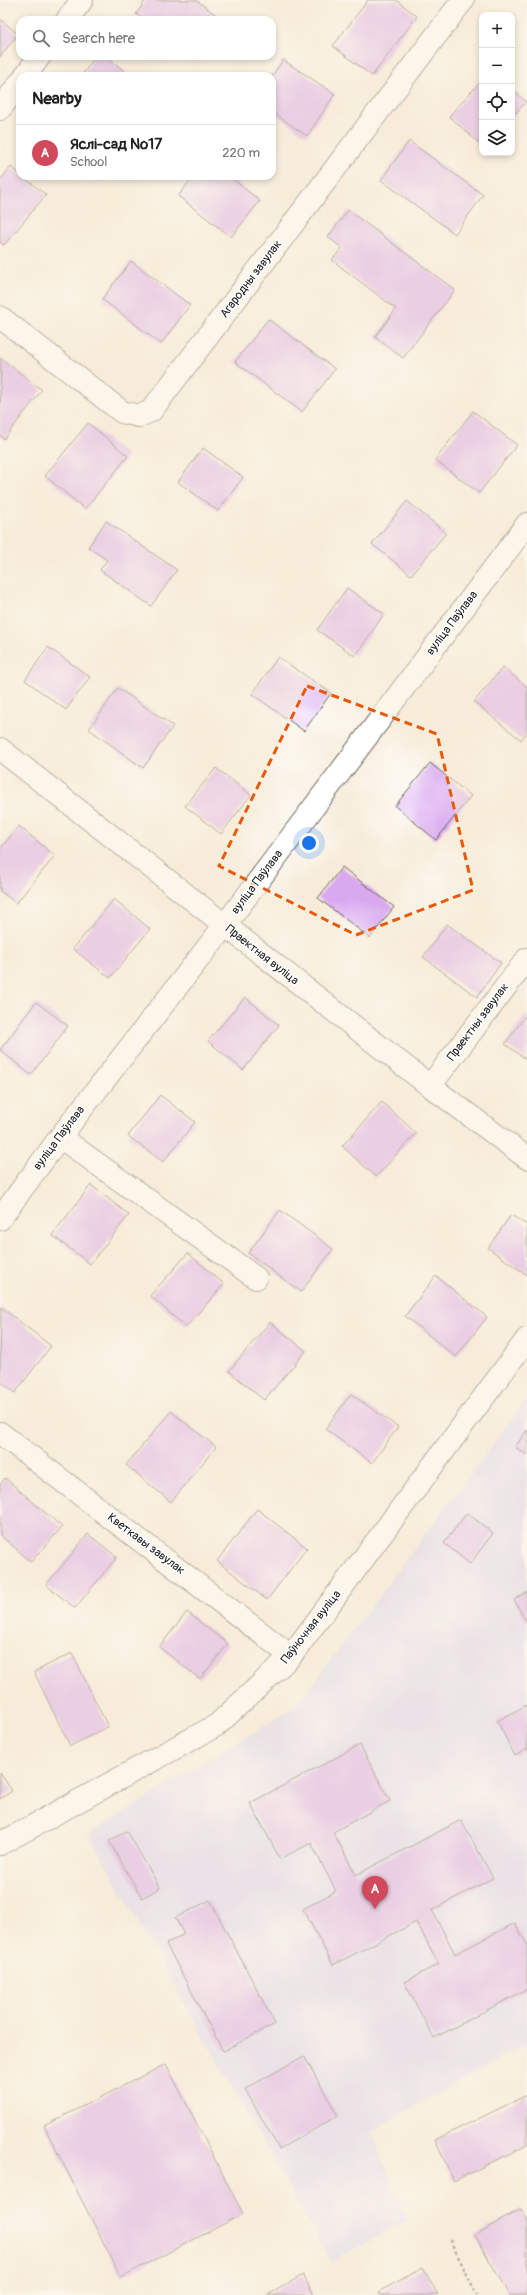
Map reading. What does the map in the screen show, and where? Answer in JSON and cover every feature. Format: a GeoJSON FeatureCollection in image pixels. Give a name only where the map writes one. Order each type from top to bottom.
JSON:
{"type":"FeatureCollection","features":[{"type":"Feature","properties":{"kind":"street"},"geometry":{"type":"LineString","coordinates":[[70,16],[82,0]]}},
{"type":"Feature","properties":{"kind":"street","name":"Агародны завулак"},"geometry":{"type":"LineString","coordinates":[[0,317],[122,412],[139,416],[152,411],[463,0]]}},
{"type":"Feature","properties":{"kind":"street"},"geometry":{"type":"LineString","coordinates":[[28,72],[37,60]]}},
{"type":"Feature","properties":{"kind":"street"},"geometry":{"type":"LineString","coordinates":[[0,109],[16,87]]}},
{"type":"Feature","properties":{"kind":"street","name":"вуліца Паўлава"},"geometry":{"type":"LineString","coordinates":[[0,1219],[60,1137],[225,925],[527,524]]}},
{"type":"Feature","properties":{"kind":"street","name":"Праектная вуліца"},"geometry":{"type":"LineString","coordinates":[[0,749],[430,1086],[527,1158]]}},
{"type":"Feature","properties":{"kind":"street","name":"Праектны завулак"},"geometry":{"type":"LineString","coordinates":[[430,1086],[527,959]]}},
{"type":"Feature","properties":{"kind":"street"},"geometry":{"type":"LineString","coordinates":[[60,1137],[256,1278]]}},
{"type":"Feature","properties":{"kind":"street","name":"Паўночная вуліца"},"geometry":{"type":"LineString","coordinates":[[0,1844],[217,1725],[291,1656],[527,1339]]}},
{"type":"Feature","properties":{"kind":"street","name":"Кветкавы завулак"},"geometry":{"type":"LineString","coordinates":[[0,1433],[291,1656]]}},
{"type":"Feature","properties":{"kind":"path"},"geometry":{"type":"LineString","coordinates":[[450,2240],[478,2295]]}},
{"type":"Feature","properties":{"kind":"highlighted area"},"geometry":{"type":"Polygon","coordinates":[[[307,686],[437,734],[473,890],[356,935],[219,866],[307,686]]]}},
{"type":"Feature","properties":{"kind":"shaded area"},"geometry":{"type":"Polygon","coordinates":[[[527,1399],[527,2043],[371,2131],[407,2220],[331,2262],[89,1834],[296,1706],[527,1399]]]}},
{"type":"Feature","properties":{"kind":"building"},"geometry":{"type":"Polygon","coordinates":[[[146,0],[196,0],[218,16],[139,16],[136,14],[146,0]]]}},
{"type":"Feature","properties":{"kind":"building"},"geometry":{"type":"Polygon","coordinates":[[[368,0],[396,0],[417,16],[372,76],[333,46],[368,0]]]}},
{"type":"Feature","properties":{"kind":"building"},"geometry":{"type":"Polygon","coordinates":[[[0,19],[16,32],[16,37],[0,57],[0,19]]]}},
{"type":"Feature","properties":{"kind":"building"},"geometry":{"type":"Polygon","coordinates":[[[93,60],[110,60],[126,72],[84,72],[93,60]]]}},
{"type":"Feature","properties":{"kind":"building"},"geometry":{"type":"Polygon","coordinates":[[[283,60],[335,94],[307,136],[276,115],[276,72],[275,72],[283,60]]]}},
{"type":"Feature","properties":{"kind":"building"},"geometry":{"type":"Polygon","coordinates":[[[479,83],[479,143],[449,116],[479,83]]]}},
{"type":"Feature","properties":{"kind":"building"},"geometry":{"type":"Polygon","coordinates":[[[515,92],[526,102],[515,114],[515,92]]]}},
{"type":"Feature","properties":{"kind":"building"},"geometry":{"type":"Polygon","coordinates":[[[409,141],[483,195],[455,234],[381,180],[409,141]]]}},
{"type":"Feature","properties":{"kind":"building"},"geometry":{"type":"Polygon","coordinates":[[[11,167],[16,171],[16,180],[27,180],[46,195],[4,245],[0,242],[0,180],[11,167]]]}},
{"type":"Feature","properties":{"kind":"building"},"geometry":{"type":"Polygon","coordinates":[[[191,180],[234,180],[260,201],[231,237],[178,196],[191,180]]]}},
{"type":"Feature","properties":{"kind":"building"},"geometry":{"type":"Polygon","coordinates":[[[348,210],[455,290],[403,358],[375,337],[396,309],[332,260],[342,248],[328,237],[348,210]]]}},
{"type":"Feature","properties":{"kind":"building"},"geometry":{"type":"Polygon","coordinates":[[[131,261],[190,305],[161,344],[102,299],[131,261]]]}},
{"type":"Feature","properties":{"kind":"building"},"geometry":{"type":"Polygon","coordinates":[[[268,319],[335,369],[302,412],[235,362],[268,319]]]}},
{"type":"Feature","properties":{"kind":"building"},"geometry":{"type":"Polygon","coordinates":[[[1,358],[42,390],[4,439],[0,436],[1,358]]]}},
{"type":"Feature","properties":{"kind":"building"},"geometry":{"type":"Polygon","coordinates":[[[473,411],[517,445],[479,493],[435,460],[473,411]]]}},
{"type":"Feature","properties":{"kind":"building"},"geometry":{"type":"Polygon","coordinates":[[[88,423],[128,456],[85,509],[45,476],[88,423]]]}},
{"type":"Feature","properties":{"kind":"building"},"geometry":{"type":"Polygon","coordinates":[[[203,448],[243,477],[218,511],[178,482],[203,448]]]}},
{"type":"Feature","properties":{"kind":"building"},"geometry":{"type":"Polygon","coordinates":[[[407,501],[446,533],[411,575],[372,544],[407,501]]]}},
{"type":"Feature","properties":{"kind":"building"},"geometry":{"type":"Polygon","coordinates":[[[106,521],[177,570],[151,606],[100,570],[107,560],[88,547],[106,521]]]}},
{"type":"Feature","properties":{"kind":"building"},"geometry":{"type":"Polygon","coordinates":[[[347,588],[384,614],[355,656],[317,630],[347,588]]]}},
{"type":"Feature","properties":{"kind":"building"},"geometry":{"type":"Polygon","coordinates":[[[48,647],[90,677],[66,710],[25,680],[48,647]]]}},
{"type":"Feature","properties":{"kind":"building"},"geometry":{"type":"Polygon","coordinates":[[[278,657],[331,693],[304,731],[252,694],[278,657]]]}},
{"type":"Feature","properties":{"kind":"building"},"geometry":{"type":"Polygon","coordinates":[[[503,667],[527,687],[527,732],[521,740],[474,702],[503,667]]]}},
{"type":"Feature","properties":{"kind":"building"},"geometry":{"type":"Polygon","coordinates":[[[118,688],[173,726],[143,768],[89,729],[118,688]]]}},
{"type":"Feature","properties":{"kind":"building"},"geometry":{"type":"Polygon","coordinates":[[[430,763],[471,796],[436,840],[395,806],[430,763]]]}},
{"type":"Feature","properties":{"kind":"building"},"geometry":{"type":"Polygon","coordinates":[[[216,768],[251,795],[221,834],[185,806],[216,768]]]}},
{"type":"Feature","properties":{"kind":"building"},"geometry":{"type":"Polygon","coordinates":[[[19,826],[55,856],[16,903],[0,891],[0,849],[19,826]]]}},
{"type":"Feature","properties":{"kind":"building"},"geometry":{"type":"Polygon","coordinates":[[[342,867],[394,907],[370,938],[318,898],[342,867]]]}},
{"type":"Feature","properties":{"kind":"building"},"geometry":{"type":"Polygon","coordinates":[[[114,899],[150,929],[110,978],[73,949],[114,899]]]}},
{"type":"Feature","properties":{"kind":"building"},"geometry":{"type":"Polygon","coordinates":[[[447,924],[501,963],[477,997],[423,957],[447,924]]]}},
{"type":"Feature","properties":{"kind":"building"},"geometry":{"type":"Polygon","coordinates":[[[245,997],[279,1025],[243,1070],[208,1041],[245,997]]]}},
{"type":"Feature","properties":{"kind":"building"},"geometry":{"type":"Polygon","coordinates":[[[36,1002],[68,1026],[31,1075],[0,1050],[36,1002]]]}},
{"type":"Feature","properties":{"kind":"building"},"geometry":{"type":"Polygon","coordinates":[[[527,1013],[527,1060],[505,1044],[527,1013]]]}},
{"type":"Feature","properties":{"kind":"building"},"geometry":{"type":"Polygon","coordinates":[[[160,1095],[195,1122],[163,1162],[128,1136],[160,1095]]]}},
{"type":"Feature","properties":{"kind":"building"},"geometry":{"type":"Polygon","coordinates":[[[382,1102],[416,1133],[376,1177],[342,1146],[382,1102]]]}},
{"type":"Feature","properties":{"kind":"building"},"geometry":{"type":"Polygon","coordinates":[[[91,1185],[129,1215],[90,1264],[52,1235],[91,1185]]]}},
{"type":"Feature","properties":{"kind":"building"},"geometry":{"type":"Polygon","coordinates":[[[280,1210],[333,1249],[301,1292],[248,1253],[280,1210]]]}},
{"type":"Feature","properties":{"kind":"building"},"geometry":{"type":"Polygon","coordinates":[[[511,1215],[527,1225],[527,1275],[488,1248],[511,1215]]]}},
{"type":"Feature","properties":{"kind":"building"},"geometry":{"type":"Polygon","coordinates":[[[188,1253],[224,1284],[186,1327],[150,1296],[188,1253]]]}},
{"type":"Feature","properties":{"kind":"building"},"geometry":{"type":"Polygon","coordinates":[[[436,1276],[487,1317],[456,1357],[405,1316],[436,1276]]]}},
{"type":"Feature","properties":{"kind":"building"},"geometry":{"type":"Polygon","coordinates":[[[1,1307],[51,1346],[15,1393],[0,1381],[1,1307]]]}},
{"type":"Feature","properties":{"kind":"building"},"geometry":{"type":"Polygon","coordinates":[[[270,1322],[306,1351],[264,1400],[229,1371],[270,1322]]]}},
{"type":"Feature","properties":{"kind":"building"},"geometry":{"type":"Polygon","coordinates":[[[351,1394],[398,1427],[372,1463],[325,1429],[351,1394]]]}},
{"type":"Feature","properties":{"kind":"building"},"geometry":{"type":"Polygon","coordinates":[[[171,1411],[216,1447],[171,1502],[126,1465],[171,1411]]]}},
{"type":"Feature","properties":{"kind":"building"},"geometry":{"type":"Polygon","coordinates":[[[527,1430],[527,1455],[515,1447],[527,1430]]]}},
{"type":"Feature","properties":{"kind":"building"},"geometry":{"type":"Polygon","coordinates":[[[5,1478],[62,1527],[31,1562],[0,1535],[0,1485],[5,1478]]]}},
{"type":"Feature","properties":{"kind":"building"},"geometry":{"type":"Polygon","coordinates":[[[257,1509],[307,1548],[267,1600],[217,1561],[257,1509]]]}},
{"type":"Feature","properties":{"kind":"building"},"geometry":{"type":"Polygon","coordinates":[[[467,1513],[493,1533],[470,1564],[444,1543],[467,1513]]]}},
{"type":"Feature","properties":{"kind":"building"},"geometry":{"type":"Polygon","coordinates":[[[88,1534],[117,1557],[75,1608],[46,1585],[88,1534]]]}},
{"type":"Feature","properties":{"kind":"building"},"geometry":{"type":"Polygon","coordinates":[[[527,1592],[527,1623],[514,1600],[527,1592]]]}},
{"type":"Feature","properties":{"kind":"building"},"geometry":{"type":"Polygon","coordinates":[[[187,1612],[228,1644],[200,1679],[159,1647],[187,1612]]]}},
{"type":"Feature","properties":{"kind":"building"},"geometry":{"type":"Polygon","coordinates":[[[72,1653],[108,1727],[70,1746],[34,1672],[72,1653]]]}},
{"type":"Feature","properties":{"kind":"building"},"geometry":{"type":"Polygon","coordinates":[[[527,1705],[527,1749],[515,1756],[497,1721],[527,1705]]]}},
{"type":"Feature","properties":{"kind":"building"},"geometry":{"type":"Polygon","coordinates":[[[360,1745],[390,1801],[333,1832],[356,1875],[461,1820],[493,1878],[432,1910],[455,1954],[515,1923],[527,1945],[527,1989],[434,2038],[404,1982],[439,1964],[416,1922],[333,1965],[303,1909],[336,1891],[311,1843],[280,1859],[250,1803],[360,1745]]]}},
{"type":"Feature","properties":{"kind":"building"},"geometry":{"type":"Polygon","coordinates":[[[0,1773],[12,1791],[0,1799],[0,1773]]]}},
{"type":"Feature","properties":{"kind":"building"},"geometry":{"type":"Polygon","coordinates":[[[127,1831],[160,1888],[142,1898],[109,1841],[127,1831]]]}},
{"type":"Feature","properties":{"kind":"building"},"geometry":{"type":"Polygon","coordinates":[[[210,1900],[275,2024],[223,2051],[166,1944],[184,1934],[175,1918],[210,1900]]]}},
{"type":"Feature","properties":{"kind":"building"},"geometry":{"type":"Polygon","coordinates":[[[304,2056],[338,2116],[279,2149],[245,2089],[304,2056]]]}},
{"type":"Feature","properties":{"kind":"building"},"geometry":{"type":"Polygon","coordinates":[[[166,2064],[243,2214],[121,2277],[44,2126],[166,2064]]]}},
{"type":"Feature","properties":{"kind":"building"},"geometry":{"type":"Polygon","coordinates":[[[527,2095],[527,2145],[454,2181],[435,2140],[527,2095]]]}},
{"type":"Feature","properties":{"kind":"building"},"geometry":{"type":"Polygon","coordinates":[[[521,2209],[527,2219],[527,2295],[509,2295],[475,2235],[521,2209]]]}},
{"type":"Feature","properties":{"kind":"building"},"geometry":{"type":"Polygon","coordinates":[[[423,2268],[438,2295],[380,2295],[378,2292],[423,2268]]]}},
{"type":"Feature","properties":{"kind":"building"},"geometry":{"type":"Polygon","coordinates":[[[303,2275],[314,2295],[268,2295],[303,2275]]]}},
{"type":"Feature","properties":{"kind":"place","name":"Яслі-сад №17"},"geometry":{"type":"Point","coordinates":[375,1909]}}]}
